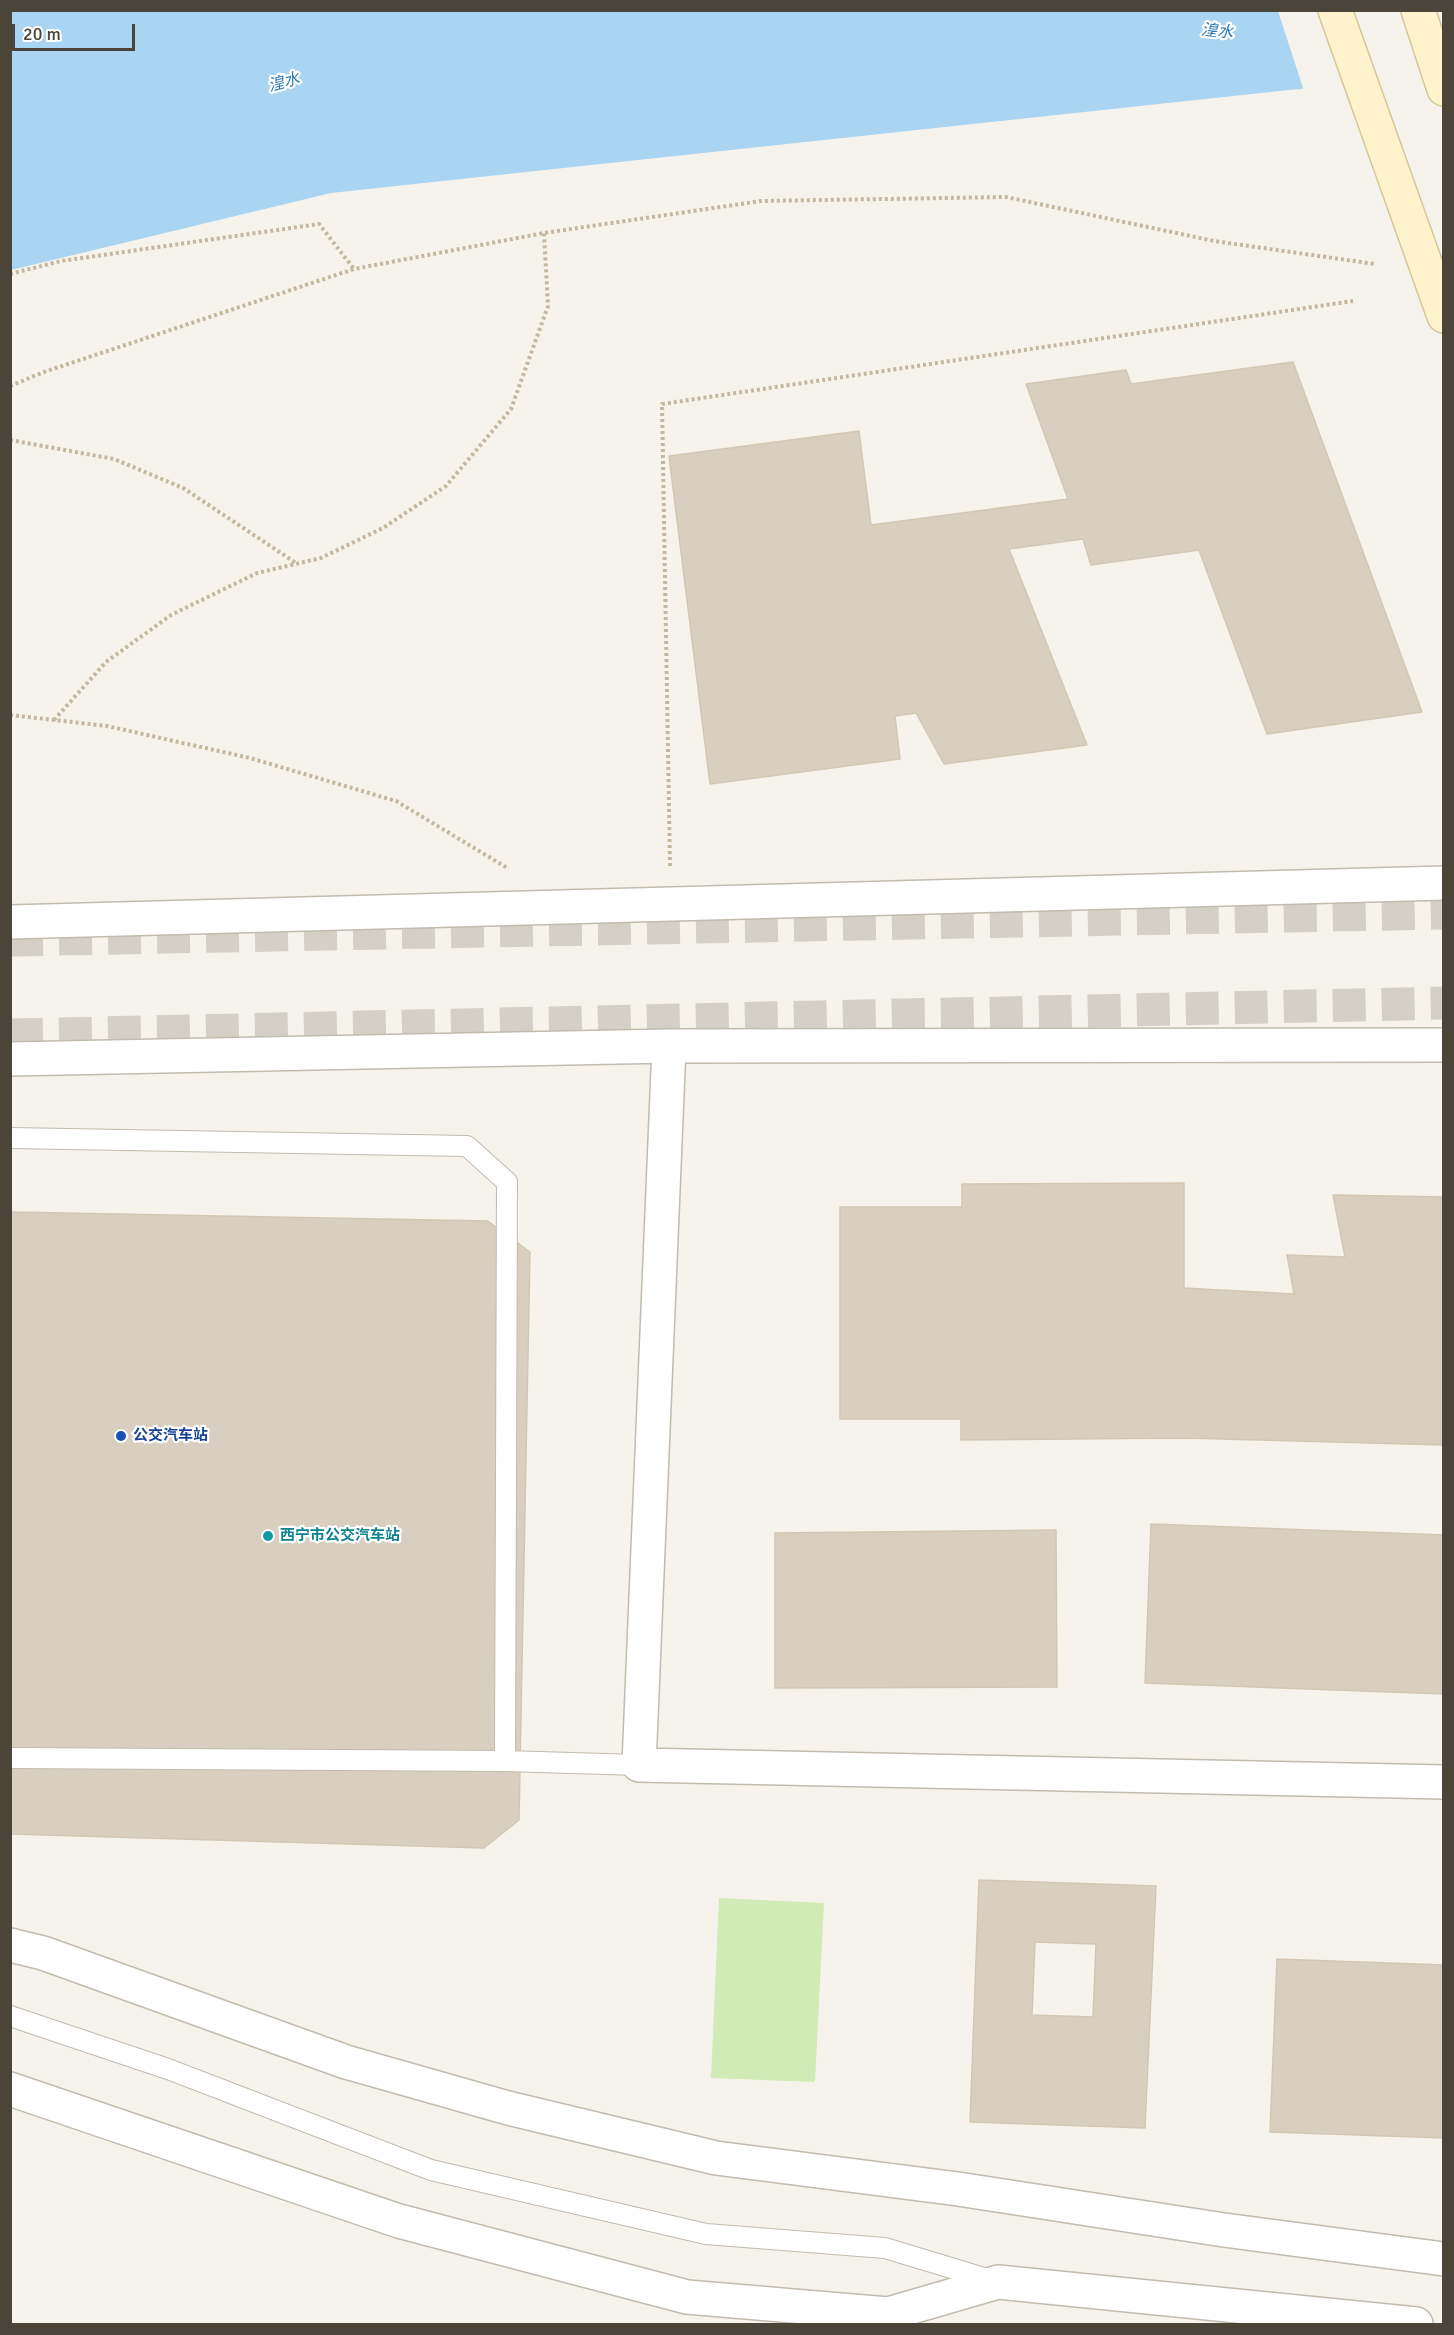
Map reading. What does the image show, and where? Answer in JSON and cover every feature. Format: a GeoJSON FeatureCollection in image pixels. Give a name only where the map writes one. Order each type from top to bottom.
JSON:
{"type":"FeatureCollection","features":[{"type":"Feature","properties":{"kind":"main road"},"geometry":{"type":"LineString","coordinates":[[1335,10],[1413,225],[1443,316]]}},
{"type":"Feature","properties":{"kind":"main road"},"geometry":{"type":"LineString","coordinates":[[1418,10],[1443,89]]}},
{"type":"Feature","properties":{"kind":"street"},"geometry":{"type":"LineString","coordinates":[[10,922],[1443,883]]}},
{"type":"Feature","properties":{"kind":"street"},"geometry":{"type":"LineString","coordinates":[[10,1059],[669,1046],[1443,1045]]}},
{"type":"Feature","properties":{"kind":"street"},"geometry":{"type":"LineString","coordinates":[[669,1046],[639,1765],[1443,1782]]}},
{"type":"Feature","properties":{"kind":"street"},"geometry":{"type":"LineString","coordinates":[[10,1945],[43,1953],[346,2062],[508,2108],[716,2158],[958,2189],[1224,2230],[1443,2259]]}},
{"type":"Feature","properties":{"kind":"street"},"geometry":{"type":"LineString","coordinates":[[10,2088],[399,2221],[687,2297],[888,2314],[998,2282],[1416,2325]]}},
{"type":"Feature","properties":{"kind":"lane"},"geometry":{"type":"LineString","coordinates":[[10,1138],[467,1146],[507,1182],[505,1761]]}},
{"type":"Feature","properties":{"kind":"lane"},"geometry":{"type":"LineString","coordinates":[[10,1758],[505,1761],[639,1765]]}},
{"type":"Feature","properties":{"kind":"lane"},"geometry":{"type":"LineString","coordinates":[[10,2016],[168,2070],[431,2170],[706,2234],[885,2248],[998,2282]]}},
{"type":"Feature","properties":{"kind":"path"},"geometry":{"type":"LineString","coordinates":[[10,386],[44,372],[354,269],[544,233],[761,201],[1006,197],[1214,241],[1375,264]]}},
{"type":"Feature","properties":{"kind":"path"},"geometry":{"type":"LineString","coordinates":[[10,274],[61,261],[319,224],[354,269]]}},
{"type":"Feature","properties":{"kind":"path"},"geometry":{"type":"LineString","coordinates":[[54,720],[106,662],[171,615],[257,573],[321,558],[383,528],[446,486],[511,409],[548,306],[544,233]]}},
{"type":"Feature","properties":{"kind":"path"},"geometry":{"type":"LineString","coordinates":[[671,904],[662,404],[1353,302]]}},
{"type":"Feature","properties":{"kind":"path"},"geometry":{"type":"LineString","coordinates":[[10,440],[114,459],[183,488],[297,564]]}},
{"type":"Feature","properties":{"kind":"path"},"geometry":{"type":"LineString","coordinates":[[10,715],[107,726],[250,758],[396,801],[511,870]]}},
{"type":"Feature","properties":{"kind":"green space"},"geometry":{"type":"Polygon","coordinates":[[[719,1898],[824,1903],[815,2082],[711,2078],[719,1898]]]}},
{"type":"Feature","properties":{"kind":"water","name":"湟水"},"geometry":{"type":"Polygon","coordinates":[[[1443,10],[1444,76],[1289,90],[331,193],[11,270],[10,11],[1443,10]]]}},
{"type":"Feature","properties":{"kind":"pier"},"geometry":{"type":"Polygon","coordinates":[[[1278,11],[1443,11],[1444,79],[1304,91],[1278,11]]]}},
{"type":"Feature","properties":{"kind":"building"},"geometry":{"type":"Polygon","coordinates":[[[1293,362],[1422,712],[1267,734],[1199,550],[1091,565],[1083,539],[1009,549],[1087,745],[944,764],[916,713],[895,716],[900,759],[710,784],[669,456],[859,431],[871,525],[1068,499],[1026,384],[1126,370],[1131,384],[1293,362]]]}},
{"type":"Feature","properties":{"kind":"building"},"geometry":{"type":"Polygon","coordinates":[[[1184,1183],[1184,1288],[1294,1294],[1287,1255],[1345,1257],[1333,1195],[1444,1197],[1444,1445],[1184,1438],[961,1440],[961,1419],[840,1419],[840,1207],[962,1207],[962,1184],[1184,1183]]]}},
{"type":"Feature","properties":{"kind":"building","name":"西宁市公交汽车站"},"geometry":{"type":"Polygon","coordinates":[[[10,1212],[488,1221],[530,1252],[519,1820],[484,1848],[10,1834],[10,1212]]]}},
{"type":"Feature","properties":{"kind":"building"},"geometry":{"type":"Polygon","coordinates":[[[1151,1524],[1444,1535],[1444,1694],[1145,1683],[1151,1524]]]}},
{"type":"Feature","properties":{"kind":"building"},"geometry":{"type":"Polygon","coordinates":[[[1056,1530],[1057,1687],[775,1688],[775,1533],[1056,1530]]]}},
{"type":"Feature","properties":{"kind":"building"},"geometry":{"type":"Polygon","coordinates":[[[979,1880],[1156,1886],[1145,2128],[970,2122],[979,1880]],[[1035,1942],[1032,2015],[1093,2017],[1096,1944],[1035,1942]]]}},
{"type":"Feature","properties":{"kind":"building"},"geometry":{"type":"Polygon","coordinates":[[[1277,1959],[1444,1965],[1444,2138],[1270,2132],[1277,1959]]]}},
{"type":"Feature","properties":{"kind":"tunnel"},"geometry":{"type":"LineString","coordinates":[[10,940],[1444,913]]}},
{"type":"Feature","properties":{"kind":"tunnel"},"geometry":{"type":"LineString","coordinates":[[10,1035],[1444,1003]]}},
{"type":"Feature","properties":{"kind":"place","name":"公交汽车站"},"geometry":{"type":"Point","coordinates":[121,1436]}},
{"type":"Feature","properties":{"kind":"place","name":"西宁市公交汽车站"},"geometry":{"type":"Point","coordinates":[268,1536]}}]}
